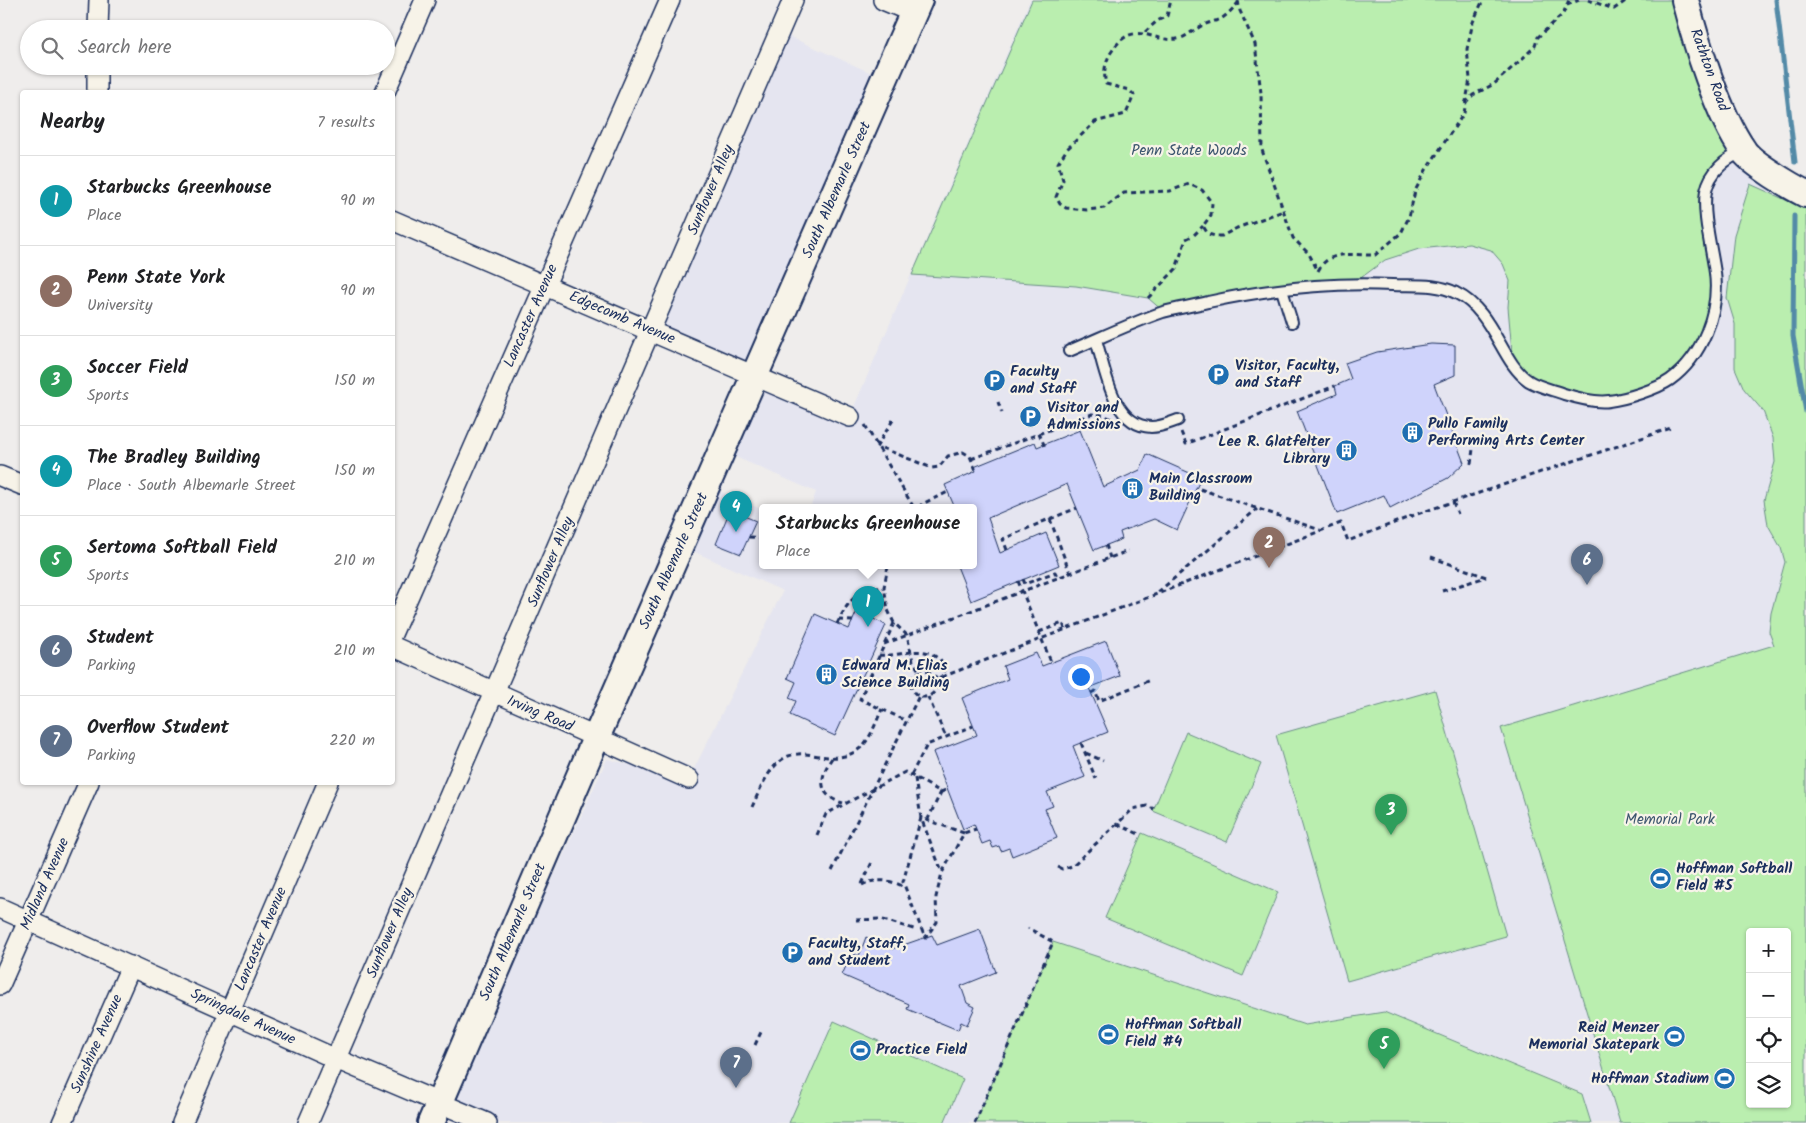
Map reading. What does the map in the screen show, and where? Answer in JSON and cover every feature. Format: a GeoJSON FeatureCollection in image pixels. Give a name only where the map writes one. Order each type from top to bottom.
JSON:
{"type":"FeatureCollection","features":[{"type":"Feature","properties":{"kind":"street"},"geometry":{"type":"LineString","coordinates":[[98,20],[99,0]]}},
{"type":"Feature","properties":{"kind":"street"},"geometry":{"type":"LineString","coordinates":[[395,69],[425,0]]}},
{"type":"Feature","properties":{"kind":"street","name":"Lancaster Avenue"},"geometry":{"type":"LineString","coordinates":[[395,627],[670,0]]}},
{"type":"Feature","properties":{"kind":"street","name":"Sunflower Alley"},"geometry":{"type":"LineString","coordinates":[[308,1123],[793,0]]}},
{"type":"Feature","properties":{"kind":"street"},"geometry":{"type":"LineString","coordinates":[[883,0],[917,7]]}},
{"type":"Feature","properties":{"kind":"street","name":"Rathton Road"},"geometry":{"type":"LineString","coordinates":[[1685,0],[1716,98],[1744,152],[1790,186],[1806,194]]}},
{"type":"Feature","properties":{"kind":"street","name":"South Albemarle Street"},"geometry":{"type":"LineString","coordinates":[[435,1113],[596,738],[917,7]]}},
{"type":"Feature","properties":{"kind":"street"},"geometry":{"type":"LineString","coordinates":[[97,75],[97,90]]}},
{"type":"Feature","properties":{"kind":"street"},"geometry":{"type":"LineString","coordinates":[[386,90],[392,75]]}},
{"type":"Feature","properties":{"kind":"street","name":"Edgecomb Avenue"},"geometry":{"type":"LineString","coordinates":[[395,221],[856,418]]}},
{"type":"Feature","properties":{"kind":"street"},"geometry":{"type":"LineString","coordinates":[[0,476],[20,484]]}},
{"type":"Feature","properties":{"kind":"street","name":"Irving Road"},"geometry":{"type":"LineString","coordinates":[[395,647],[494,694],[689,779]]}},
{"type":"Feature","properties":{"kind":"street","name":"Midland Avenue"},"geometry":{"type":"LineString","coordinates":[[0,985],[88,785]]}},
{"type":"Feature","properties":{"kind":"street","name":"Lancaster Avenue"},"geometry":{"type":"LineString","coordinates":[[182,1123],[327,785]]}},
{"type":"Feature","properties":{"kind":"street","name":"Springdale Avenue"},"geometry":{"type":"LineString","coordinates":[[0,908],[336,1059],[435,1113],[487,1123]]}},
{"type":"Feature","properties":{"kind":"street","name":"Sunshine Avenue"},"geometry":{"type":"LineString","coordinates":[[62,1123],[132,966]]}},
{"type":"Feature","properties":{"kind":"lane"},"geometry":{"type":"LineString","coordinates":[[1069,351],[1164,312],[1250,294],[1354,283],[1442,288],[1456,293],[1475,306],[1494,330],[1513,363],[1528,381],[1575,397],[1608,402],[1640,393],[1670,380],[1688,362],[1707,333],[1714,310],[1715,276],[1708,241],[1706,191],[1713,174],[1730,157],[1744,152]]}},
{"type":"Feature","properties":{"kind":"lane"},"geometry":{"type":"LineString","coordinates":[[1282,290],[1292,322]]}},
{"type":"Feature","properties":{"kind":"lane"},"geometry":{"type":"LineString","coordinates":[[1096,340],[1112,390],[1119,407],[1126,416],[1150,427],[1162,426],[1178,420]]}},
{"type":"Feature","properties":{"kind":"path"},"geometry":{"type":"LineString","coordinates":[[1144,32],[1157,21],[1167,16],[1171,0]]}},
{"type":"Feature","properties":{"kind":"path"},"geometry":{"type":"LineString","coordinates":[[1238,1],[1240,11],[1255,44],[1261,93],[1262,150],[1293,238],[1314,260],[1318,271],[1321,265],[1342,254],[1357,253],[1366,256],[1381,253],[1400,233],[1408,217],[1415,191],[1426,170],[1464,113],[1464,104],[1470,79],[1467,60],[1468,43],[1473,22],[1483,0]]}},
{"type":"Feature","properties":{"kind":"path"},"geometry":{"type":"LineString","coordinates":[[1464,104],[1473,95],[1494,84],[1523,58],[1535,46],[1538,37],[1563,14],[1569,0]]}},
{"type":"Feature","properties":{"kind":"path"},"geometry":{"type":"LineString","coordinates":[[1567,5],[1579,0]]}},
{"type":"Feature","properties":{"kind":"path"},"geometry":{"type":"LineString","coordinates":[[1588,0],[1614,9],[1627,0]]}},
{"type":"Feature","properties":{"kind":"path"},"geometry":{"type":"LineString","coordinates":[[1148,298],[1176,270],[1186,239],[1194,236],[1204,226],[1211,215],[1212,203],[1202,190],[1189,184],[1170,191],[1124,193],[1104,208],[1087,210],[1066,208],[1060,204],[1056,197],[1063,180],[1058,164],[1067,149],[1095,122],[1126,114],[1132,103],[1134,95],[1129,90],[1106,84],[1104,77],[1105,66],[1115,46],[1132,33],[1144,32],[1170,39],[1182,38],[1207,23],[1224,17],[1238,1]]}},
{"type":"Feature","properties":{"kind":"path"},"geometry":{"type":"LineString","coordinates":[[1204,226],[1208,234],[1222,236],[1237,228],[1283,211]]}},
{"type":"Feature","properties":{"kind":"path"},"geometry":{"type":"LineString","coordinates":[[1173,434],[1181,432],[1186,444],[1334,386]]}},
{"type":"Feature","properties":{"kind":"path"},"geometry":{"type":"LineString","coordinates":[[998,402],[1002,413]]}},
{"type":"Feature","properties":{"kind":"path"},"geometry":{"type":"LineString","coordinates":[[971,459],[1092,414],[1104,415],[1115,420]]}},
{"type":"Feature","properties":{"kind":"path"},"geometry":{"type":"LineString","coordinates":[[856,418],[877,446],[912,504]]}},
{"type":"Feature","properties":{"kind":"path"},"geometry":{"type":"LineString","coordinates":[[877,446],[894,420]]}},
{"type":"Feature","properties":{"kind":"path"},"geometry":{"type":"LineString","coordinates":[[937,680],[1340,523],[1348,541],[1453,502],[1671,428]]}},
{"type":"Feature","properties":{"kind":"path"},"geometry":{"type":"LineString","coordinates":[[1040,433],[1045,447]]}},
{"type":"Feature","properties":{"kind":"path"},"geometry":{"type":"LineString","coordinates":[[877,446],[925,467],[939,467],[945,470]]}},
{"type":"Feature","properties":{"kind":"path"},"geometry":{"type":"LineString","coordinates":[[1471,464],[1473,449]]}},
{"type":"Feature","properties":{"kind":"path"},"geometry":{"type":"LineString","coordinates":[[939,467],[948,456],[963,452],[971,459],[976,471]]}},
{"type":"Feature","properties":{"kind":"path"},"geometry":{"type":"LineString","coordinates":[[1200,489],[1320,530]]}},
{"type":"Feature","properties":{"kind":"path"},"geometry":{"type":"LineString","coordinates":[[922,504],[948,492]]}},
{"type":"Feature","properties":{"kind":"path"},"geometry":{"type":"LineString","coordinates":[[1453,502],[1458,514]]}},
{"type":"Feature","properties":{"kind":"path"},"geometry":{"type":"LineString","coordinates":[[1007,550],[1003,539],[1077,508]]}},
{"type":"Feature","properties":{"kind":"path"},"geometry":{"type":"LineString","coordinates":[[1156,594],[1257,509]]}},
{"type":"Feature","properties":{"kind":"path"},"geometry":{"type":"LineString","coordinates":[[1048,520],[1070,573]]}},
{"type":"Feature","properties":{"kind":"path"},"geometry":{"type":"LineString","coordinates":[[749,537],[759,538]]}},
{"type":"Feature","properties":{"kind":"path"},"geometry":{"type":"LineString","coordinates":[[1106,545],[1110,558]]}},
{"type":"Feature","properties":{"kind":"path"},"geometry":{"type":"LineString","coordinates":[[884,644],[1128,551]]}},
{"type":"Feature","properties":{"kind":"path"},"geometry":{"type":"LineString","coordinates":[[1431,556],[1486,577],[1442,590]]}},
{"type":"Feature","properties":{"kind":"path"},"geometry":{"type":"LineString","coordinates":[[887,569],[884,587],[888,610],[894,623],[907,636],[910,651],[920,672]]}},
{"type":"Feature","properties":{"kind":"path"},"geometry":{"type":"LineString","coordinates":[[1023,579],[1025,584],[1055,572],[1058,578]]}},
{"type":"Feature","properties":{"kind":"path"},"geometry":{"type":"LineString","coordinates":[[1018,581],[1051,662]]}},
{"type":"Feature","properties":{"kind":"path"},"geometry":{"type":"LineString","coordinates":[[853,621],[838,622],[846,606],[856,594],[884,587]]}},
{"type":"Feature","properties":{"kind":"path"},"geometry":{"type":"LineString","coordinates":[[894,623],[860,699],[906,721]]}},
{"type":"Feature","properties":{"kind":"path"},"geometry":{"type":"LineString","coordinates":[[1039,632],[1063,623],[1065,629]]}},
{"type":"Feature","properties":{"kind":"path"},"geometry":{"type":"LineString","coordinates":[[879,655],[890,656],[910,651],[926,652],[941,661],[945,667],[942,677]]}},
{"type":"Feature","properties":{"kind":"path"},"geometry":{"type":"LineString","coordinates":[[920,672],[932,673],[937,680],[937,688],[928,696],[919,696],[913,690],[912,681],[920,672]]}},
{"type":"Feature","properties":{"kind":"path"},"geometry":{"type":"LineString","coordinates":[[1091,693],[1095,691],[1099,701],[1150,680]]}},
{"type":"Feature","properties":{"kind":"path"},"geometry":{"type":"LineString","coordinates":[[832,871],[919,696]]}},
{"type":"Feature","properties":{"kind":"path"},"geometry":{"type":"LineString","coordinates":[[928,696],[946,737]]}},
{"type":"Feature","properties":{"kind":"path"},"geometry":{"type":"LineString","coordinates":[[752,807],[771,771],[782,760],[798,754],[832,757],[850,754],[860,748],[882,709]]}},
{"type":"Feature","properties":{"kind":"path"},"geometry":{"type":"LineString","coordinates":[[911,775],[927,745],[973,726]]}},
{"type":"Feature","properties":{"kind":"path"},"geometry":{"type":"LineString","coordinates":[[1081,743],[1096,779]]}},
{"type":"Feature","properties":{"kind":"path"},"geometry":{"type":"LineString","coordinates":[[1085,753],[1103,761]]}},
{"type":"Feature","properties":{"kind":"path"},"geometry":{"type":"LineString","coordinates":[[832,757],[826,767],[822,783],[825,792],[833,800],[843,804]]}},
{"type":"Feature","properties":{"kind":"path"},"geometry":{"type":"LineString","coordinates":[[817,835],[826,814],[905,772],[941,792],[948,790]]}},
{"type":"Feature","properties":{"kind":"path"},"geometry":{"type":"LineString","coordinates":[[915,778],[921,818],[942,873]]}},
{"type":"Feature","properties":{"kind":"path"},"geometry":{"type":"LineString","coordinates":[[928,819],[941,792]]}},
{"type":"Feature","properties":{"kind":"path"},"geometry":{"type":"LineString","coordinates":[[1058,867],[1062,869],[1072,866],[1133,809],[1140,806],[1154,809]]}},
{"type":"Feature","properties":{"kind":"path"},"geometry":{"type":"LineString","coordinates":[[921,818],[964,833],[976,829]]}},
{"type":"Feature","properties":{"kind":"path"},"geometry":{"type":"LineString","coordinates":[[921,818],[903,882],[925,938],[938,922],[936,896],[942,873],[964,833]]}},
{"type":"Feature","properties":{"kind":"path"},"geometry":{"type":"LineString","coordinates":[[1116,824],[1141,835]]}},
{"type":"Feature","properties":{"kind":"path"},"geometry":{"type":"LineString","coordinates":[[873,860],[862,885],[867,882],[886,881],[895,882],[905,888]]}},
{"type":"Feature","properties":{"kind":"path"},"geometry":{"type":"LineString","coordinates":[[856,920],[880,919],[917,930]]}},
{"type":"Feature","properties":{"kind":"path"},"geometry":{"type":"LineString","coordinates":[[975,1123],[1053,942],[1028,928]]}},
{"type":"Feature","properties":{"kind":"path"},"geometry":{"type":"LineString","coordinates":[[755,1045],[760,1032]]}},
{"type":"Feature","properties":{"kind":"shaded area"},"geometry":{"type":"Polygon","coordinates":[[[1030,0],[1685,0],[1730,157],[1806,203],[1806,636],[1501,728],[1620,1123],[1591,1123],[1582,1093],[1384,1012],[1305,1025],[1053,942],[975,1123],[500,1123],[453,1098],[607,759],[689,779],[783,591],[681,546],[707,486],[759,508],[759,569],[977,569],[977,504],[812,504],[816,492],[722,451],[755,376],[651,330],[779,32],[885,79],[756,375],[850,416],[1030,0]]]}},
{"type":"Feature","properties":{"kind":"green space","name":"Penn State Woods"},"geometry":{"type":"Polygon","coordinates":[[[1032,0],[1685,0],[1744,152],[1730,157],[1706,191],[1715,275],[1707,333],[1670,380],[1608,402],[1546,388],[1513,363],[1508,307],[1510,281],[1503,264],[1491,250],[1469,244],[1419,249],[1385,260],[1354,283],[1164,312],[1148,298],[1076,286],[912,275],[1032,0]]]}},
{"type":"Feature","properties":{"kind":"green space","name":"Memorial Park"},"geometry":{"type":"Polygon","coordinates":[[[1750,184],[1806,209],[1806,1123],[1620,1123],[1501,728],[1774,645],[1769,632],[1771,613],[1785,562],[1781,548],[1768,525],[1764,500],[1775,462],[1773,438],[1763,411],[1744,389],[1735,368],[1735,324],[1727,298],[1734,235],[1750,184]]]}},
{"type":"Feature","properties":{"kind":"green space"},"geometry":{"type":"Polygon","coordinates":[[[1435,690],[1506,936],[1347,981],[1276,735],[1435,690]]]}},
{"type":"Feature","properties":{"kind":"green space"},"geometry":{"type":"Polygon","coordinates":[[[1186,732],[1261,764],[1227,842],[1153,811],[1186,732]]]}},
{"type":"Feature","properties":{"kind":"green space"},"geometry":{"type":"Polygon","coordinates":[[[1142,833],[1278,892],[1243,976],[1105,918],[1142,833]]]}},
{"type":"Feature","properties":{"kind":"green space"},"geometry":{"type":"Polygon","coordinates":[[[1053,942],[1305,1025],[1384,1012],[1582,1094],[1591,1123],[975,1123],[1053,942]]]}},
{"type":"Feature","properties":{"kind":"green space","name":"Practice Field"},"geometry":{"type":"Polygon","coordinates":[[[834,1021],[963,1079],[944,1123],[789,1123],[834,1021]]]}},
{"type":"Feature","properties":{"kind":"building","name":"Pullo Family Performing Arts Center"},"geometry":{"type":"Polygon","coordinates":[[[1431,344],[1455,345],[1455,375],[1434,384],[1464,463],[1448,478],[1390,508],[1384,495],[1337,514],[1297,411],[1337,394],[1335,386],[1351,379],[1345,363],[1377,352],[1431,344]]]}},
{"type":"Feature","properties":{"kind":"building"},"geometry":{"type":"Polygon","coordinates":[[[1080,430],[1103,487],[1140,470],[1147,454],[1201,478],[1177,530],[1154,519],[1120,532],[1122,539],[1094,550],[1067,484],[988,518],[1000,553],[1046,533],[1059,565],[971,601],[958,569],[977,569],[977,504],[953,504],[945,485],[976,471],[974,467],[1035,442],[1037,447],[1080,430]]]}},
{"type":"Feature","properties":{"kind":"building"},"geometry":{"type":"Polygon","coordinates":[[[730,510],[756,521],[741,554],[716,544],[730,510]]]}},
{"type":"Feature","properties":{"kind":"building","name":"Edward M. Elias Science Building"},"geometry":{"type":"Polygon","coordinates":[[[857,611],[886,625],[835,736],[790,715],[796,701],[789,698],[796,682],[787,678],[815,614],[849,629],[857,611]]]}},
{"type":"Feature","properties":{"kind":"building"},"geometry":{"type":"Polygon","coordinates":[[[1106,641],[1120,676],[1089,688],[1108,732],[1073,746],[1085,777],[1047,792],[1053,806],[1045,809],[1057,838],[1012,856],[1009,848],[1001,851],[999,846],[993,848],[990,841],[982,844],[974,824],[963,829],[933,752],[977,735],[962,698],[1008,679],[1003,666],[1036,653],[1042,666],[1106,641]]]}},
{"type":"Feature","properties":{"kind":"building"},"geometry":{"type":"Polygon","coordinates":[[[980,929],[996,972],[961,986],[967,1003],[975,1007],[967,1025],[961,1022],[958,1030],[907,1009],[909,1004],[842,975],[852,953],[859,956],[866,937],[892,949],[932,935],[937,945],[980,929]]]}},
{"type":"Feature","properties":{"kind":"waterway"},"geometry":{"type":"LineString","coordinates":[[1776,0],[1795,162]]}},
{"type":"Feature","properties":{"kind":"waterway"},"geometry":{"type":"LineString","coordinates":[[1794,216],[1793,336],[1806,412]]}},
{"type":"Feature","properties":{"kind":"place","name":"Visitor, Faculty, and Staff"},"geometry":{"type":"Point","coordinates":[1219,375]}},
{"type":"Feature","properties":{"kind":"place","name":"Faculty and Staff"},"geometry":{"type":"Point","coordinates":[994,381]}},
{"type":"Feature","properties":{"kind":"place","name":"Visitor and Admissions"},"geometry":{"type":"Point","coordinates":[1031,417]}},
{"type":"Feature","properties":{"kind":"place","name":"Pullo Family Performing Arts Center"},"geometry":{"type":"Point","coordinates":[1412,433]}},
{"type":"Feature","properties":{"kind":"place","name":"Lee R. Glatfelter Library"},"geometry":{"type":"Point","coordinates":[1346,451]}},
{"type":"Feature","properties":{"kind":"place","name":"Main Classroom Building"},"geometry":{"type":"Point","coordinates":[1133,488]}},
{"type":"Feature","properties":{"kind":"place","name":"The Bradley Building"},"geometry":{"type":"Point","coordinates":[736,532]}},
{"type":"Feature","properties":{"kind":"place","name":"Penn State York"},"geometry":{"type":"Point","coordinates":[1269,568]}},
{"type":"Feature","properties":{"kind":"place","name":"Student"},"geometry":{"type":"Point","coordinates":[1587,585]}},
{"type":"Feature","properties":{"kind":"place","name":"Starbucks Greenhouse"},"geometry":{"type":"Point","coordinates":[868,627]}},
{"type":"Feature","properties":{"kind":"place","name":"Edward M. Elias Science Building"},"geometry":{"type":"Point","coordinates":[826,675]}},
{"type":"Feature","properties":{"kind":"place","name":"Soccer Field"},"geometry":{"type":"Point","coordinates":[1391,835]}},
{"type":"Feature","properties":{"kind":"place","name":"Hoffman Softball Field #5"},"geometry":{"type":"Point","coordinates":[1660,878]}},
{"type":"Feature","properties":{"kind":"place","name":"Faculty, Staff, and Student"},"geometry":{"type":"Point","coordinates":[792,953]}},
{"type":"Feature","properties":{"kind":"place","name":"Hoffman Softball Field #4"},"geometry":{"type":"Point","coordinates":[1109,1034]}},
{"type":"Feature","properties":{"kind":"place","name":"Reid Menzer Memorial Skatepark"},"geometry":{"type":"Point","coordinates":[1675,1037]}},
{"type":"Feature","properties":{"kind":"place","name":"Practice Field"},"geometry":{"type":"Point","coordinates":[860,1050]}},
{"type":"Feature","properties":{"kind":"place","name":"Sertoma Softball Field"},"geometry":{"type":"Point","coordinates":[1384,1069]}},
{"type":"Feature","properties":{"kind":"place","name":"Hoffman Stadium"},"geometry":{"type":"Point","coordinates":[1725,1079]}},
{"type":"Feature","properties":{"kind":"place","name":"Overflow Student"},"geometry":{"type":"Point","coordinates":[736,1088]}}]}
